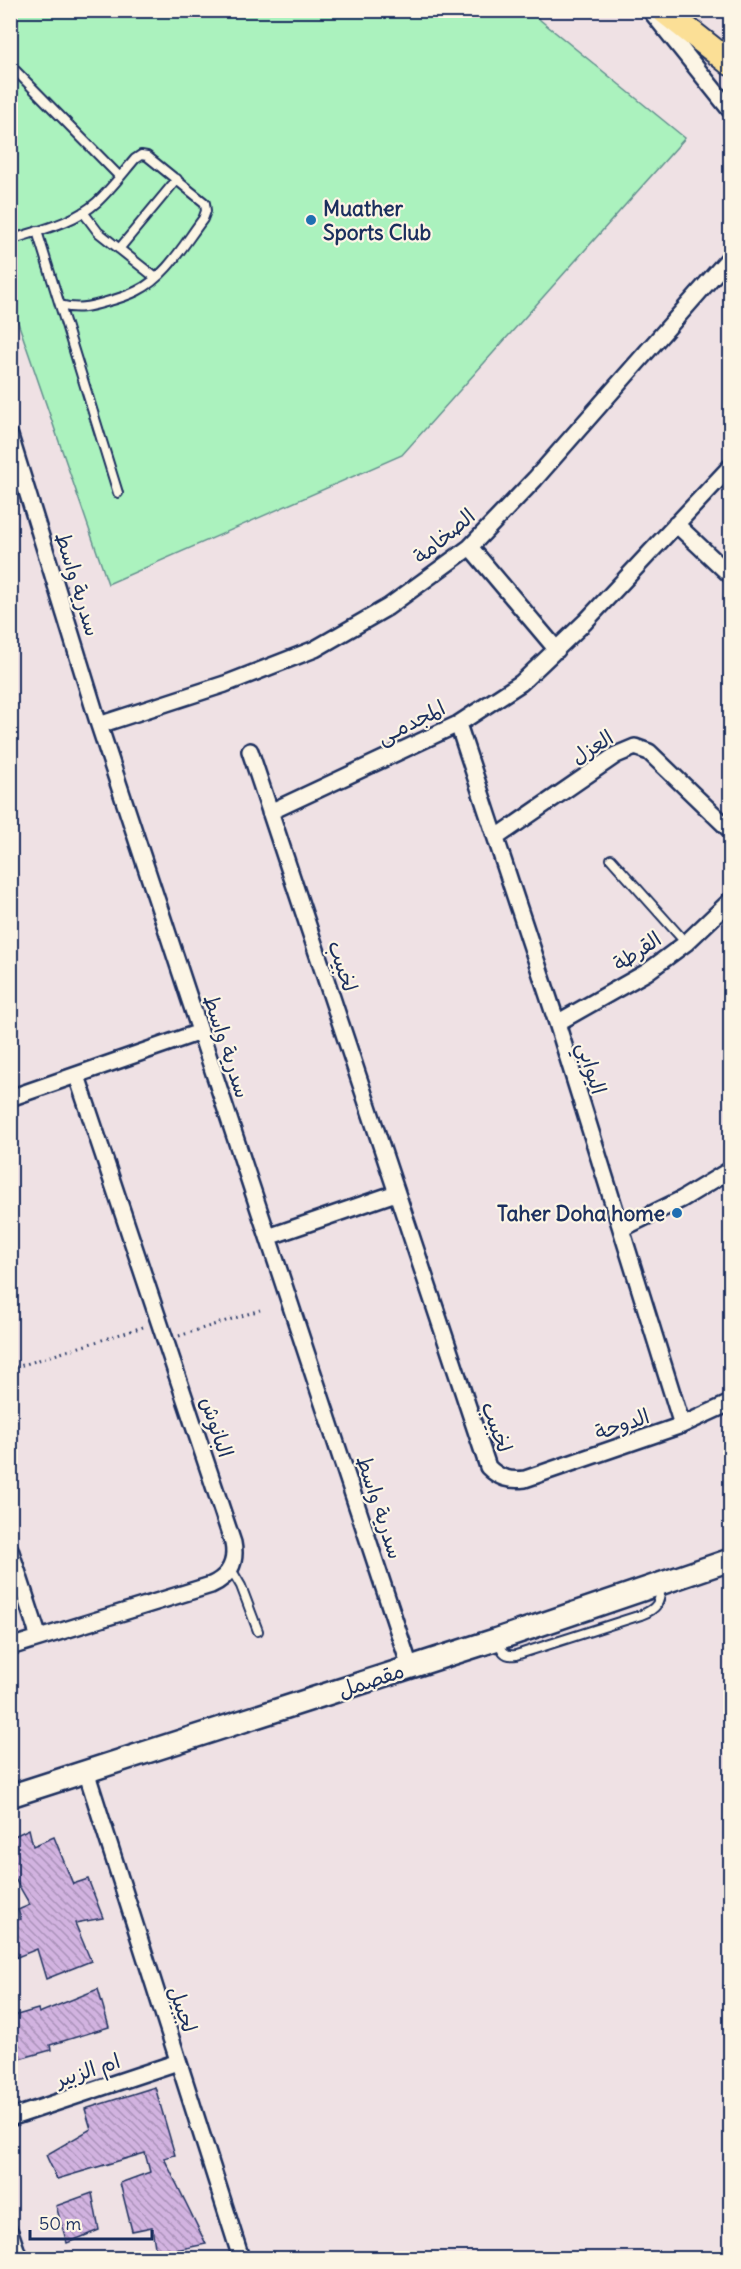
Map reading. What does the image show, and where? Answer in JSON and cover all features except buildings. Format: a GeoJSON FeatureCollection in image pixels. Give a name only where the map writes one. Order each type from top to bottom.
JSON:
{"type":"FeatureCollection","features":[{"type":"Feature","properties":{"kind":"main road"},"geometry":{"type":"LineString","coordinates":[[663,10],[730,63]]}},
{"type":"Feature","properties":{"kind":"street"},"geometry":{"type":"LineString","coordinates":[[650,10],[730,110]]}},
{"type":"Feature","properties":{"kind":"street","name":"الصخامة"},"geometry":{"type":"LineString","coordinates":[[99,725],[225,684],[315,649],[388,607],[470,547],[535,479],[730,257]]}},
{"type":"Feature","properties":{"kind":"street","name":"سدرية واسط"},"geometry":{"type":"LineString","coordinates":[[10,436],[99,725],[410,1667]]}},
{"type":"Feature","properties":{"kind":"street","name":"المجدمـى"},"geometry":{"type":"LineString","coordinates":[[270,812],[458,724],[521,684],[557,650],[730,466]]}},
{"type":"Feature","properties":{"kind":"street"},"geometry":{"type":"LineString","coordinates":[[676,524],[730,575]]}},
{"type":"Feature","properties":{"kind":"street"},"geometry":{"type":"LineString","coordinates":[[470,547],[557,650]]}},
{"type":"Feature","properties":{"kind":"street","name":"اليوابي"},"geometry":{"type":"LineString","coordinates":[[458,724],[557,1023],[682,1425]]}},
{"type":"Feature","properties":{"kind":"street","name":"العزل"},"geometry":{"type":"LineString","coordinates":[[497,837],[616,755],[635,747],[649,752],[730,830]]}},
{"type":"Feature","properties":{"kind":"street","name":"لخبيب"},"geometry":{"type":"LineString","coordinates":[[250,751],[484,1458],[488,1467],[495,1474],[515,1480],[525,1479]]}},
{"type":"Feature","properties":{"kind":"street","name":"القرطة"},"geometry":{"type":"LineString","coordinates":[[557,1023],[647,972],[686,942],[730,901]]}},
{"type":"Feature","properties":{"kind":"street"},"geometry":{"type":"LineString","coordinates":[[10,1098],[200,1032]]}},
{"type":"Feature","properties":{"kind":"street","name":"البانوش"},"geometry":{"type":"LineString","coordinates":[[77,1076],[233,1543],[235,1552],[231,1569]]}},
{"type":"Feature","properties":{"kind":"street"},"geometry":{"type":"LineString","coordinates":[[621,1229],[682,1200],[730,1170]]}},
{"type":"Feature","properties":{"kind":"street"},"geometry":{"type":"LineString","coordinates":[[268,1237],[396,1193]]}},
{"type":"Feature","properties":{"kind":"street","name":"الدوحة"},"geometry":{"type":"LineString","coordinates":[[525,1479],[682,1425],[730,1403]]}},
{"type":"Feature","properties":{"kind":"street"},"geometry":{"type":"LineString","coordinates":[[10,1549],[39,1638]]}},
{"type":"Feature","properties":{"kind":"street","name":"مقصمل"},"geometry":{"type":"LineString","coordinates":[[10,1796],[498,1639],[730,1560]]}},
{"type":"Feature","properties":{"kind":"street"},"geometry":{"type":"LineString","coordinates":[[10,1647],[211,1585],[219,1581],[231,1569]]}},
{"type":"Feature","properties":{"kind":"street","name":"لجبيل"},"geometry":{"type":"LineString","coordinates":[[86,1771],[241,2259]]}},
{"type":"Feature","properties":{"kind":"street","name":"ام الزبير"},"geometry":{"type":"LineString","coordinates":[[10,2118],[178,2062]]}},
{"type":"Feature","properties":{"kind":"street"},"geometry":{"type":"LineString","coordinates":[[10,2232],[19,2259]]}},
{"type":"Feature","properties":{"kind":"lane"},"geometry":{"type":"LineString","coordinates":[[10,65],[120,177]]}},
{"type":"Feature","properties":{"kind":"lane"},"geometry":{"type":"LineString","coordinates":[[10,240],[60,224],[83,212],[98,202],[138,156],[144,155],[202,200],[206,211],[203,219],[156,278],[128,295],[86,308],[60,305]]}},
{"type":"Feature","properties":{"kind":"lane"},"geometry":{"type":"LineString","coordinates":[[119,249],[177,179]]}},
{"type":"Feature","properties":{"kind":"lane"},"geometry":{"type":"LineString","coordinates":[[83,212],[98,232],[156,278]]}},
{"type":"Feature","properties":{"kind":"lane"},"geometry":{"type":"LineString","coordinates":[[37,231],[118,493]]}},
{"type":"Feature","properties":{"kind":"lane"},"geometry":{"type":"LineString","coordinates":[[611,859],[686,942]]}},
{"type":"Feature","properties":{"kind":"lane"},"geometry":{"type":"LineString","coordinates":[[231,1569],[242,1586],[258,1631]]}},
{"type":"Feature","properties":{"kind":"path"},"geometry":{"type":"LineString","coordinates":[[165,1340],[260,1311]]}},
{"type":"Feature","properties":{"kind":"path"},"geometry":{"type":"LineString","coordinates":[[10,1369],[159,1322]]}},
{"type":"Feature","properties":{"kind":"green space","name":"Muather Sports Club"},"geometry":{"type":"Polygon","coordinates":[[[10,11],[529,11],[685,138],[402,455],[108,584],[11,302],[10,11]]]}},
{"type":"Feature","properties":{"kind":"place","name":"Muather Sports Club"},"geometry":{"type":"Point","coordinates":[311,220]}},
{"type":"Feature","properties":{"kind":"place","name":"Taher Doha home"},"geometry":{"type":"Point","coordinates":[677,1213]}}]}
